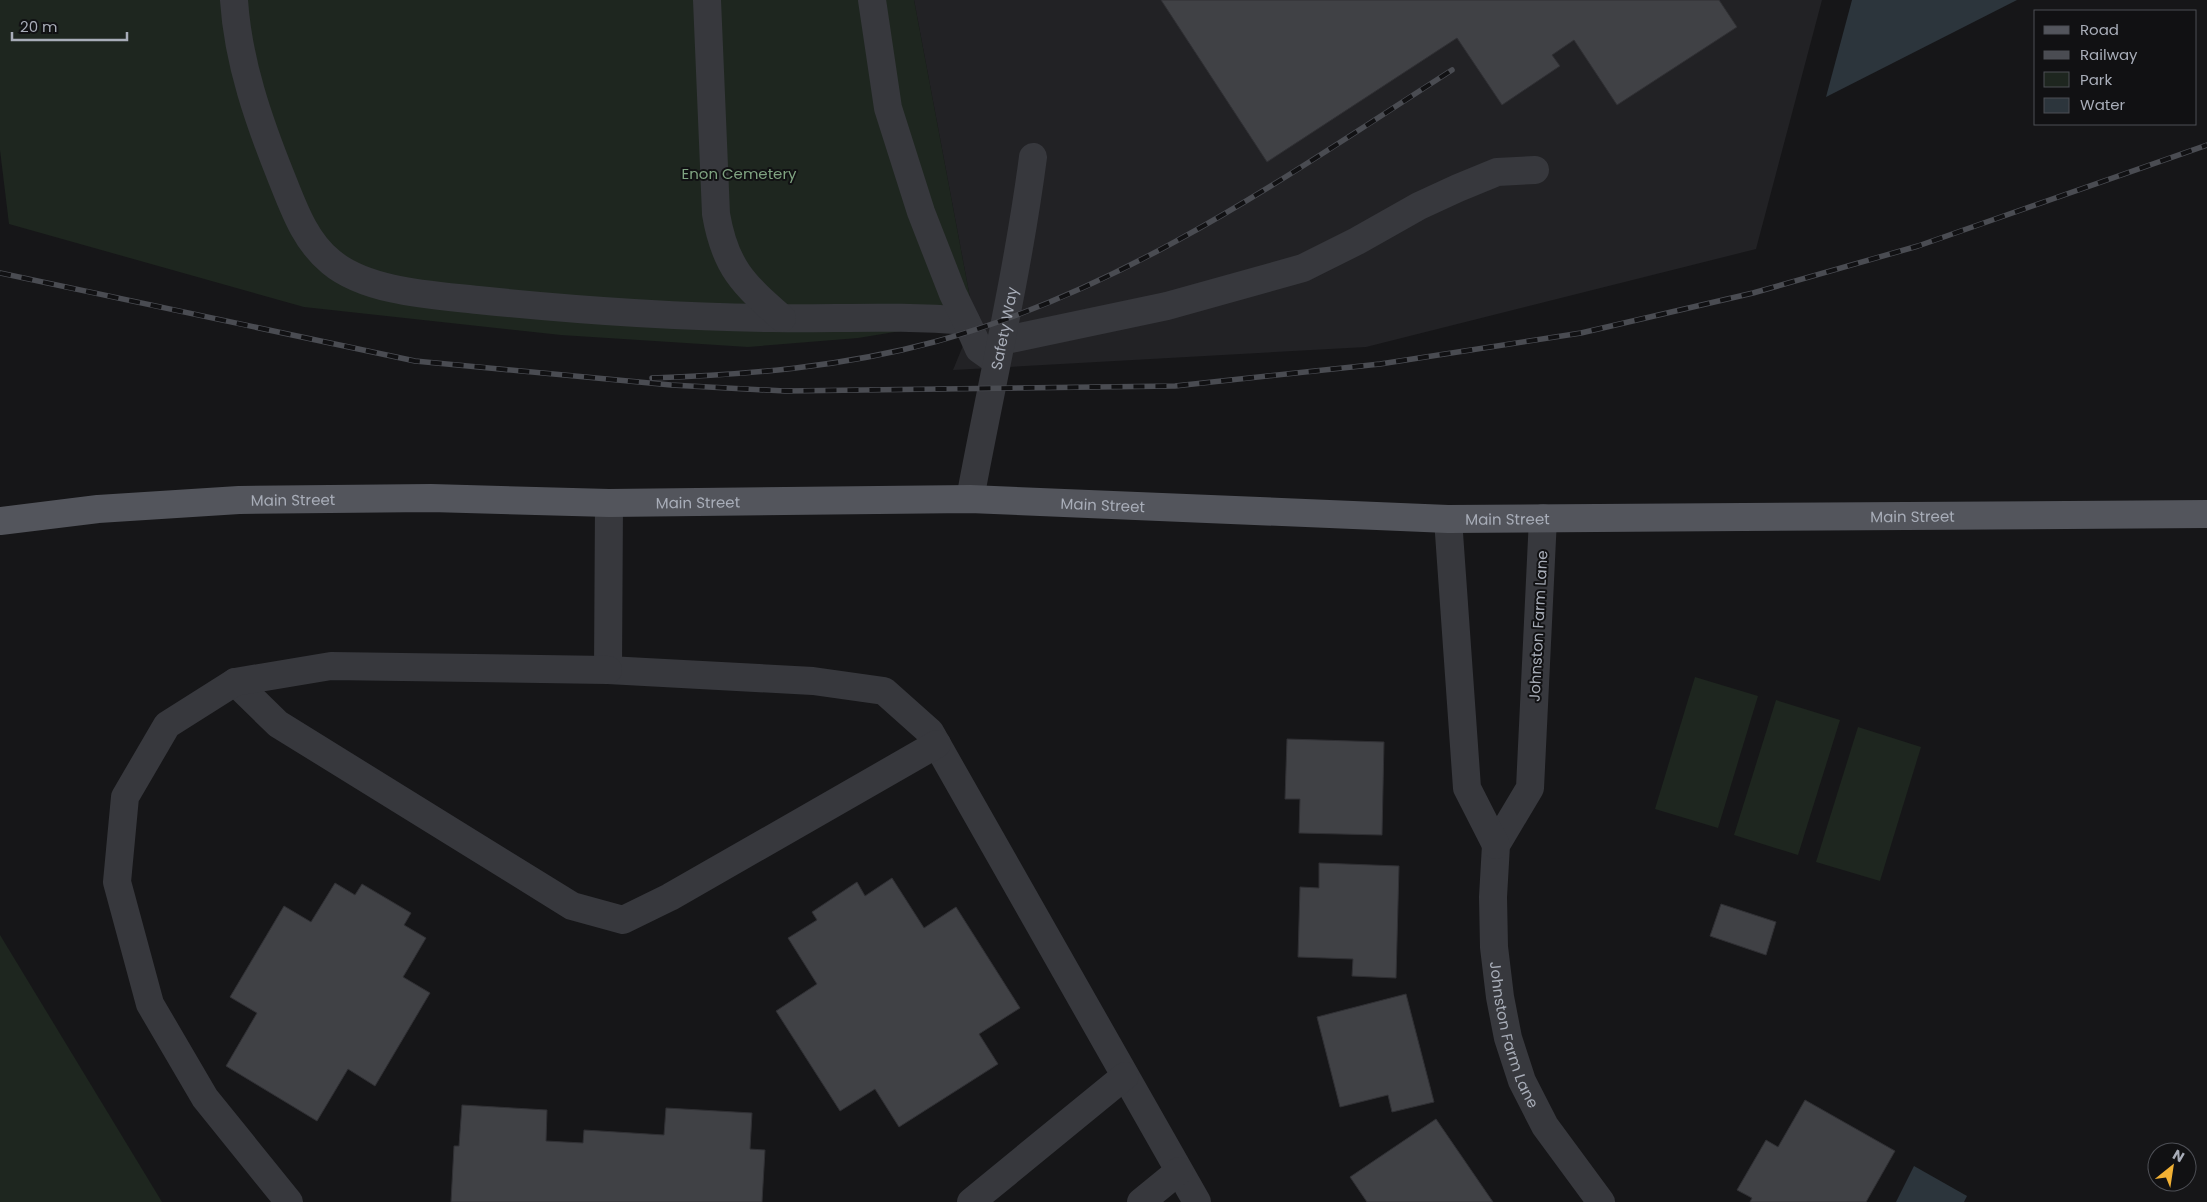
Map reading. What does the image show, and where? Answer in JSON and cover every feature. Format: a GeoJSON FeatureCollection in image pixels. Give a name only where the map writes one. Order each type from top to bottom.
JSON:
{"type":"FeatureCollection","features":[{"type":"Feature","properties":{"kind":"main road","name":"Main Street"},"geometry":{"type":"LineString","coordinates":[[0,521],[98,509],[239,500],[431,498],[609,503],[970,499],[1448,519],[2207,514]]}},
{"type":"Feature","properties":{"kind":"street"},"geometry":{"type":"LineString","coordinates":[[234,0],[236,29],[258,120],[299,221],[314,245],[330,262],[350,275],[423,294],[593,311],[782,318],[919,317],[966,321]]}},
{"type":"Feature","properties":{"kind":"street"},"geometry":{"type":"LineString","coordinates":[[707,0],[716,214],[720,238],[728,260],[741,278],[759,298],[782,318]]}},
{"type":"Feature","properties":{"kind":"street"},"geometry":{"type":"LineString","coordinates":[[872,0],[888,108],[921,212],[966,321],[980,349],[998,351],[1303,268],[1458,188],[1497,172],[1535,170]]}},
{"type":"Feature","properties":{"kind":"street","name":"Safety Way"},"geometry":{"type":"LineString","coordinates":[[970,499],[998,351],[1024,229],[1033,157]]}},
{"type":"Feature","properties":{"kind":"street"},"geometry":{"type":"LineString","coordinates":[[608,670],[609,503]]}},
{"type":"Feature","properties":{"kind":"street","name":"Johnston Farm Lane"},"geometry":{"type":"LineString","coordinates":[[1496,845],[1530,788],[1543,518]]}},
{"type":"Feature","properties":{"kind":"street","name":"Johnston Farm Lane"},"geometry":{"type":"LineString","coordinates":[[1448,519],[1467,788],[1496,845],[1494,947],[1500,997],[1508,1038],[1522,1081],[1545,1126],[1601,1202]]}},
{"type":"Feature","properties":{"kind":"street"},"geometry":{"type":"LineString","coordinates":[[289,1202],[205,1098],[150,1004],[117,882],[125,797],[167,725],[235,682],[331,666],[608,670],[813,681],[884,691],[930,732],[1196,1202]]}},
{"type":"Feature","properties":{"kind":"street"},"geometry":{"type":"LineString","coordinates":[[235,682],[278,724],[572,906],[623,920],[670,897],[937,744]]}},
{"type":"Feature","properties":{"kind":"street"},"geometry":{"type":"LineString","coordinates":[[970,1202],[1125,1076]]}},
{"type":"Feature","properties":{"kind":"street"},"geometry":{"type":"LineString","coordinates":[[1141,1202],[1179,1171]]}},
{"type":"Feature","properties":{"kind":"shaded area"},"geometry":{"type":"Polygon","coordinates":[[[914,0],[1822,0],[1756,249],[1366,347],[953,370],[974,319],[914,0]]]}},
{"type":"Feature","properties":{"kind":"green space","name":"Enon Cemetery"},"geometry":{"type":"Polygon","coordinates":[[[0,0],[914,0],[974,319],[858,338],[748,347],[561,335],[304,307],[9,224],[0,150],[0,0]]]}},
{"type":"Feature","properties":{"kind":"green space"},"geometry":{"type":"Polygon","coordinates":[[[1695,677],[1758,696],[1718,828],[1655,809],[1695,677]]]}},
{"type":"Feature","properties":{"kind":"green space"},"geometry":{"type":"Polygon","coordinates":[[[1776,700],[1840,720],[1798,855],[1734,835],[1776,700]]]}},
{"type":"Feature","properties":{"kind":"green space"},"geometry":{"type":"Polygon","coordinates":[[[1858,727],[1921,747],[1880,881],[1816,862],[1858,727]]]}},
{"type":"Feature","properties":{"kind":"green space"},"geometry":{"type":"Polygon","coordinates":[[[0,935],[162,1202],[0,1202],[0,935]]]}},
{"type":"Feature","properties":{"kind":"water"},"geometry":{"type":"Polygon","coordinates":[[[1852,0],[2017,0],[1826,97],[1852,0]]]}},
{"type":"Feature","properties":{"kind":"water"},"geometry":{"type":"Polygon","coordinates":[[[1914,1166],[1967,1196],[1964,1202],[1896,1202],[1914,1166]]]}},
{"type":"Feature","properties":{"kind":"building"},"geometry":{"type":"Polygon","coordinates":[[[1161,0],[1719,0],[1737,27],[1617,105],[1574,40],[1552,55],[1560,66],[1502,105],[1457,38],[1267,162],[1161,0]]]}},
{"type":"Feature","properties":{"kind":"building"},"geometry":{"type":"Polygon","coordinates":[[[1287,739],[1384,742],[1382,835],[1299,833],[1300,799],[1285,799],[1287,739]]]}},
{"type":"Feature","properties":{"kind":"building"},"geometry":{"type":"Polygon","coordinates":[[[1319,863],[1399,866],[1396,978],[1352,976],[1353,959],[1298,957],[1300,887],[1319,888],[1319,863]]]}},
{"type":"Feature","properties":{"kind":"building"},"geometry":{"type":"Polygon","coordinates":[[[892,878],[924,928],[956,907],[1020,1008],[979,1034],[998,1064],[899,1127],[875,1089],[840,1111],[776,1011],[817,984],[788,938],[817,920],[812,912],[857,882],[865,896],[892,878]]]}},
{"type":"Feature","properties":{"kind":"building"},"geometry":{"type":"Polygon","coordinates":[[[335,883],[355,895],[362,884],[411,913],[404,925],[426,938],[403,977],[430,993],[375,1086],[348,1069],[317,1121],[226,1066],[257,1013],[230,997],[284,906],[311,922],[335,883]]]}},
{"type":"Feature","properties":{"kind":"building"},"geometry":{"type":"Polygon","coordinates":[[[1721,904],[1776,922],[1766,955],[1710,936],[1721,904]]]}},
{"type":"Feature","properties":{"kind":"building"},"geometry":{"type":"Polygon","coordinates":[[[1406,994],[1434,1102],[1392,1112],[1388,1095],[1340,1107],[1317,1017],[1406,994]]]}},
{"type":"Feature","properties":{"kind":"building"},"geometry":{"type":"Polygon","coordinates":[[[1805,1100],[1895,1151],[1866,1202],[1750,1202],[1752,1198],[1737,1190],[1766,1140],[1778,1147],[1805,1100]]]}},
{"type":"Feature","properties":{"kind":"building"},"geometry":{"type":"Polygon","coordinates":[[[462,1105],[547,1110],[546,1141],[583,1143],[584,1130],[664,1135],[666,1108],[752,1113],[750,1149],[765,1150],[762,1202],[451,1202],[454,1146],[459,1146],[462,1105]]]}},
{"type":"Feature","properties":{"kind":"building"},"geometry":{"type":"Polygon","coordinates":[[[1436,1119],[1493,1202],[1367,1202],[1350,1177],[1436,1119]]]}},
{"type":"Feature","properties":{"kind":"railway"},"geometry":{"type":"LineString","coordinates":[[652,378],[723,375],[829,364],[899,351],[1004,320],[1072,292],[1138,261],[1203,226],[1266,189],[1452,70]]}},
{"type":"Feature","properties":{"kind":"railway"},"geometry":{"type":"LineString","coordinates":[[0,273],[415,361],[671,385],[785,391],[1175,386],[1380,364],[1581,333],[1753,293],[1918,246],[2207,145]]}}]}
